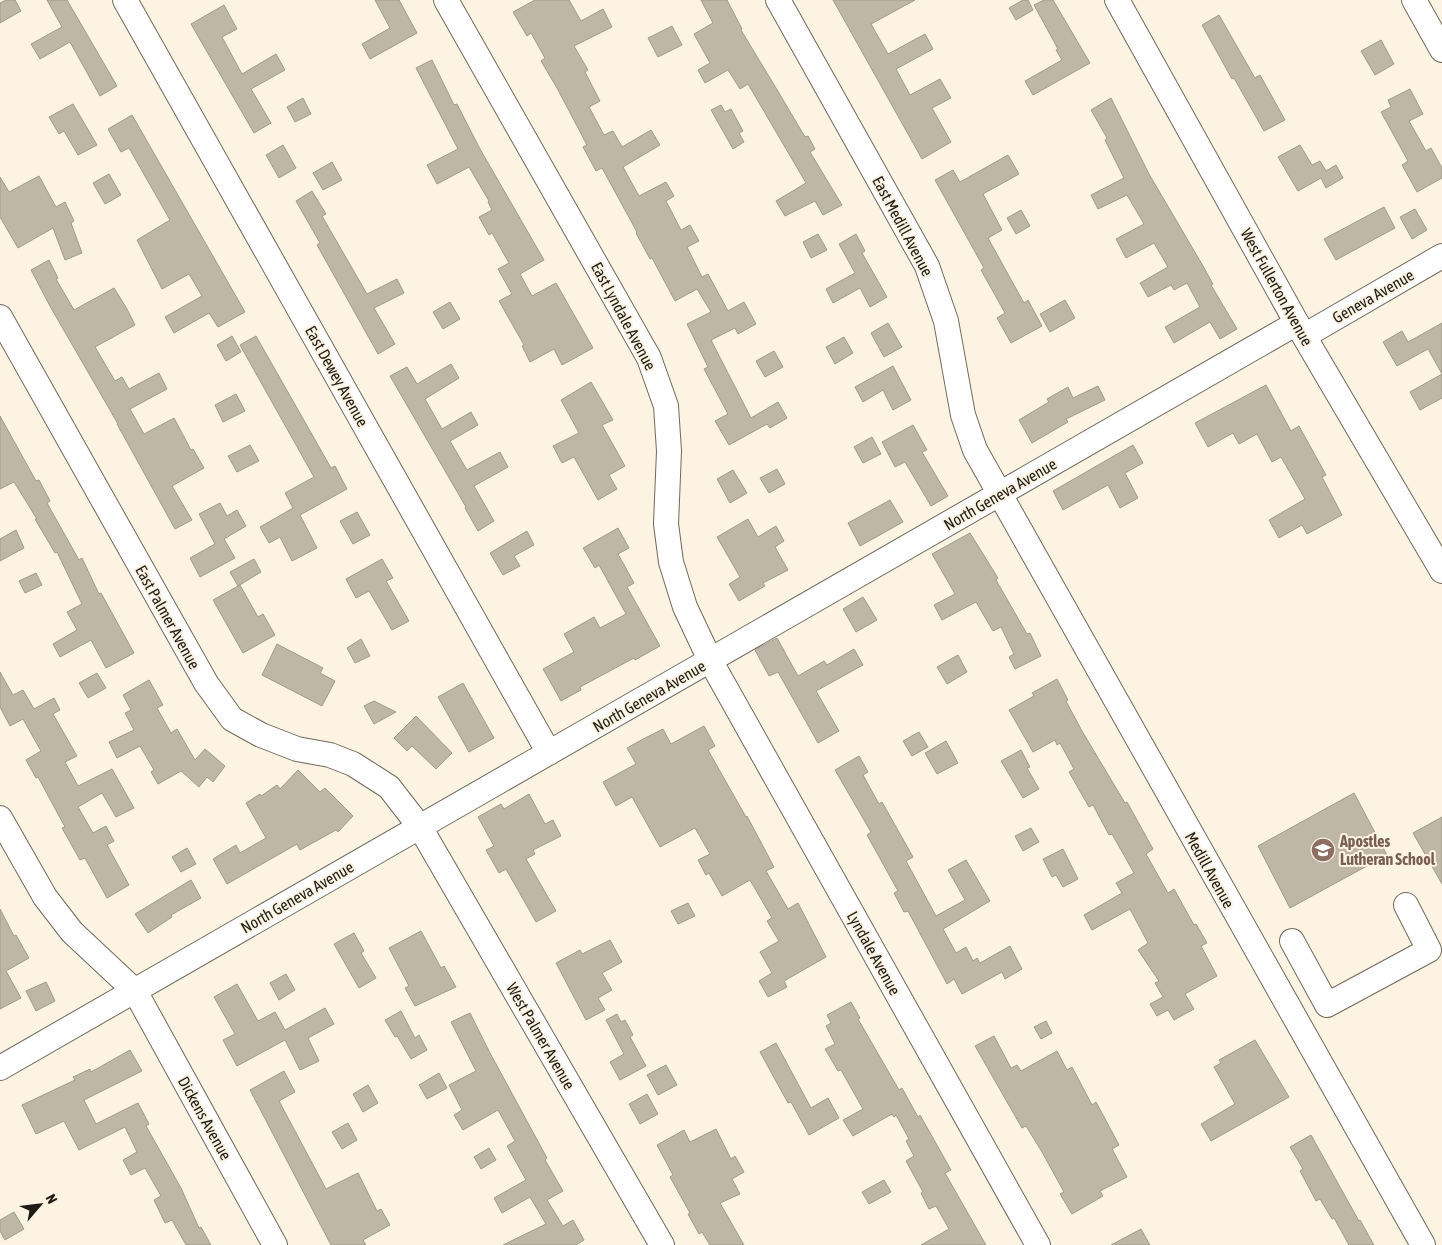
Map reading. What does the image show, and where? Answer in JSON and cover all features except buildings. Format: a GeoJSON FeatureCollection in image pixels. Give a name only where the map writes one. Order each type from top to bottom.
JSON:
{"type":"FeatureCollection","features":[{"type":"Feature","properties":{"kind":"street","name":"East Dewey Avenue"},"geometry":{"type":"LineString","coordinates":[[125,0],[549,753]]}},
{"type":"Feature","properties":{"kind":"street","name":"East Lyndale Avenue"},"geometry":{"type":"LineString","coordinates":[[446,0],[649,358],[666,406],[669,451],[666,524],[671,562],[685,607],[710,660]]}},
{"type":"Feature","properties":{"kind":"street","name":"East Medill Avenue"},"geometry":{"type":"LineString","coordinates":[[778,0],[927,266],[946,321],[963,415],[974,450],[998,494]]}},
{"type":"Feature","properties":{"kind":"street","name":"West Fullerton Avenue"},"geometry":{"type":"LineString","coordinates":[[1117,0],[1301,329],[1442,571]]}},
{"type":"Feature","properties":{"kind":"street"},"geometry":{"type":"LineString","coordinates":[[1414,0],[1442,50]]}},
{"type":"Feature","properties":{"kind":"street","name":"Geneva Avenue"},"geometry":{"type":"LineString","coordinates":[[1301,329],[1442,256]]}},
{"type":"Feature","properties":{"kind":"street","name":"East Palmer Avenue"},"geometry":{"type":"LineString","coordinates":[[0,317],[206,683],[232,719],[260,735],[297,749],[330,755],[353,764],[389,787],[420,827]]}},
{"type":"Feature","properties":{"kind":"street","name":"North Geneva Avenue"},"geometry":{"type":"LineString","coordinates":[[0,1068],[998,494],[1301,329]]}},
{"type":"Feature","properties":{"kind":"street","name":"Medill Avenue"},"geometry":{"type":"LineString","coordinates":[[998,494],[1423,1245]]}},
{"type":"Feature","properties":{"kind":"street","name":"Lyndale Avenue"},"geometry":{"type":"LineString","coordinates":[[710,660],[1038,1245]]}},
{"type":"Feature","properties":{"kind":"street","name":"Dickens Avenue"},"geometry":{"type":"LineString","coordinates":[[0,818],[45,898],[72,932],[135,991],[275,1245]]}},
{"type":"Feature","properties":{"kind":"street","name":"West Palmer Avenue"},"geometry":{"type":"LineString","coordinates":[[420,827],[662,1245]]}},
{"type":"Feature","properties":{"kind":"street"},"geometry":{"type":"LineString","coordinates":[[1292,941],[1327,1005],[1429,950],[1406,905]]}},
{"type":"Feature","properties":{"kind":"place","name":"Apostles Lutheran School"},"geometry":{"type":"Point","coordinates":[1323,850]}}]}
